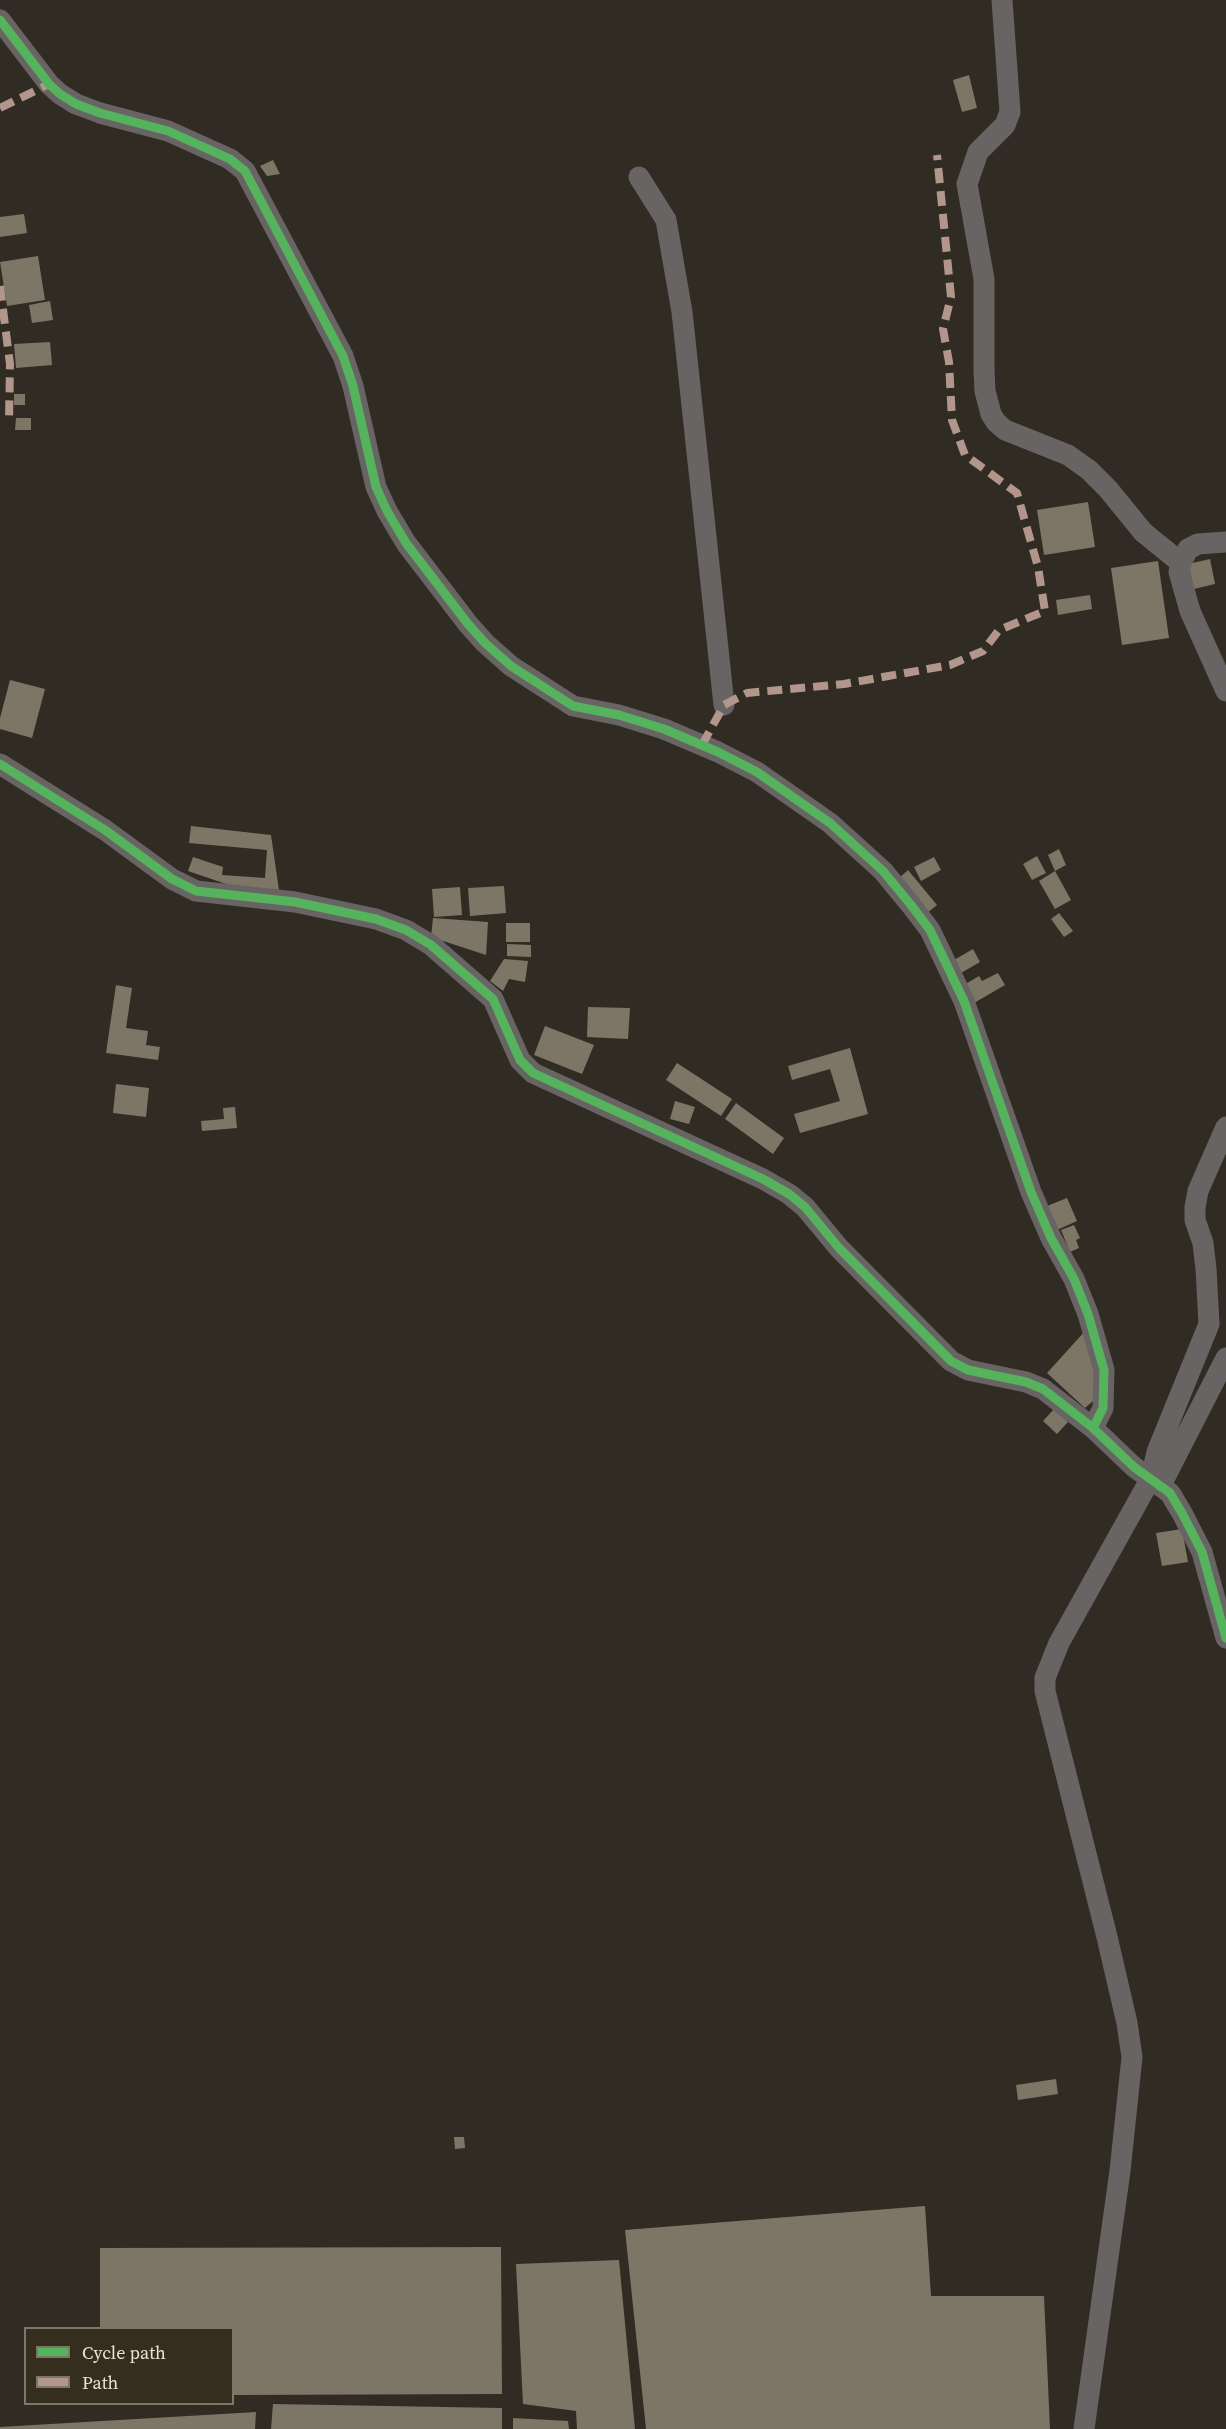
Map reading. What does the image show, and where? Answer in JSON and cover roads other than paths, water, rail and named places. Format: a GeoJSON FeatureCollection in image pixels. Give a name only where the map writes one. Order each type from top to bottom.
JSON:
{"type":"FeatureCollection","features":[{"type":"Feature","properties":{"kind":"street"},"geometry":{"type":"LineString","coordinates":[[1002,0],[1010,112],[1005,125],[978,152],[967,184],[984,279],[985,392],[991,414],[1005,430],[1068,455],[1089,470],[1143,532],[1180,562]]}},
{"type":"Feature","properties":{"kind":"street"},"geometry":{"type":"LineString","coordinates":[[0,20],[49,84],[76,104],[100,113],[168,131],[230,159],[244,171],[252,182],[343,356],[355,395],[376,487],[387,511],[406,543],[485,643],[511,666],[573,706],[619,715],[664,729],[757,772],[830,823],[883,871],[911,904],[930,930],[960,993],[1031,1192],[1074,1279],[1088,1314],[1104,1370],[1103,1408],[1093,1428]]}},
{"type":"Feature","properties":{"kind":"street"},"geometry":{"type":"LineString","coordinates":[[639,177],[666,220],[682,312],[724,705]]}},
{"type":"Feature","properties":{"kind":"street"},"geometry":{"type":"LineString","coordinates":[[1226,542],[1209,542],[1194,546],[1184,555],[1180,562],[1179,572],[1190,611],[1226,691]]}},
{"type":"Feature","properties":{"kind":"street"},"geometry":{"type":"LineString","coordinates":[[0,764],[105,830],[172,879],[196,891],[295,902],[367,916],[406,930],[431,945],[493,999],[520,1060],[534,1073],[753,1174],[789,1194],[822,1226],[845,1255],[940,1352],[957,1366],[1026,1382],[1043,1389],[1093,1428],[1134,1467],[1170,1493],[1202,1552],[1226,1638]]}},
{"type":"Feature","properties":{"kind":"street"},"geometry":{"type":"LineString","coordinates":[[1156,1482],[1157,1452],[1209,1324],[1209,1296],[1204,1252],[1195,1220],[1195,1207],[1198,1191],[1226,1127]]}},
{"type":"Feature","properties":{"kind":"street"},"geometry":{"type":"LineString","coordinates":[[1084,2429],[1120,2171],[1132,2057],[1114,1969],[1045,1691],[1045,1678],[1059,1643],[1156,1482],[1226,1358]]}}]}
